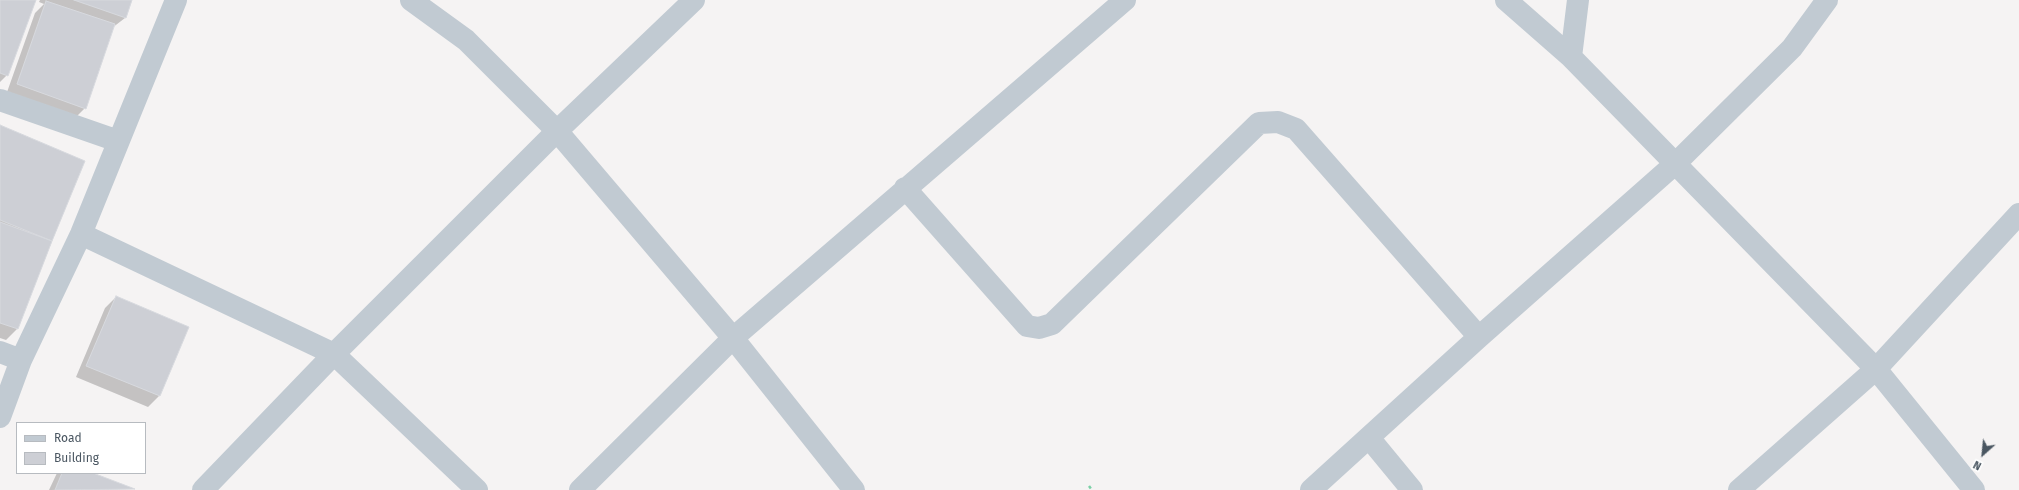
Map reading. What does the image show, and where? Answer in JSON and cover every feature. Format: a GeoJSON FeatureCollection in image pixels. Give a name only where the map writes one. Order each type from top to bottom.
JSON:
{"type":"FeatureCollection","features":[{"type":"Feature","properties":{"kind":"street"},"geometry":{"type":"LineString","coordinates":[[0,417],[21,360],[81,234],[176,0]]}},
{"type":"Feature","properties":{"kind":"street"},"geometry":{"type":"LineString","coordinates":[[411,0],[466,40],[557,131],[733,338],[854,490]]}},
{"type":"Feature","properties":{"kind":"street"},"geometry":{"type":"LineString","coordinates":[[203,490],[334,354],[557,131],[694,0]]}},
{"type":"Feature","properties":{"kind":"street"},"geometry":{"type":"LineString","coordinates":[[580,490],[733,338],[905,188],[1125,0]]}},
{"type":"Feature","properties":{"kind":"street"},"geometry":{"type":"LineString","coordinates":[[1506,0],[1571,57],[1876,369],[1974,490]]}},
{"type":"Feature","properties":{"kind":"street"},"geometry":{"type":"LineString","coordinates":[[1571,57],[1578,0]]}},
{"type":"Feature","properties":{"kind":"street"},"geometry":{"type":"LineString","coordinates":[[1311,490],[1370,439],[1479,337],[1676,163],[1792,48],[1826,0]]}},
{"type":"Feature","properties":{"kind":"street"},"geometry":{"type":"LineString","coordinates":[[0,100],[118,141]]}},
{"type":"Feature","properties":{"kind":"street"},"geometry":{"type":"LineString","coordinates":[[905,188],[1027,326],[1038,328],[1052,324],[1259,123],[1278,122],[1296,129],[1479,337]]}},
{"type":"Feature","properties":{"kind":"street"},"geometry":{"type":"LineString","coordinates":[[1739,490],[1876,369],[2019,214]]}},
{"type":"Feature","properties":{"kind":"street"},"geometry":{"type":"LineString","coordinates":[[81,234],[334,354],[477,490]]}},
{"type":"Feature","properties":{"kind":"street"},"geometry":{"type":"LineString","coordinates":[[0,352],[21,360]]}},
{"type":"Feature","properties":{"kind":"street"},"geometry":{"type":"LineString","coordinates":[[1370,439],[1412,490]]}},
{"type":"Feature","properties":{"kind":"path"},"geometry":{"type":"LineString","coordinates":[[1088,486],[1092,490]]}},
{"type":"Feature","properties":{"kind":"building"},"geometry":{"type":"Polygon","coordinates":[[[0,0],[36,0],[8,76],[0,73],[0,0]]]}},
{"type":"Feature","properties":{"kind":"building"},"geometry":{"type":"Polygon","coordinates":[[[74,0],[132,0],[126,18],[74,0]]]}},
{"type":"Feature","properties":{"kind":"building"},"geometry":{"type":"Polygon","coordinates":[[[46,1],[115,24],[86,109],[17,84],[46,1]]]}},
{"type":"Feature","properties":{"kind":"building"},"geometry":{"type":"Polygon","coordinates":[[[0,125],[85,161],[52,241],[0,220],[0,125]]]}},
{"type":"Feature","properties":{"kind":"building"},"geometry":{"type":"Polygon","coordinates":[[[0,222],[52,241],[18,329],[0,323],[0,222]]]}},
{"type":"Feature","properties":{"kind":"building"},"geometry":{"type":"Polygon","coordinates":[[[116,296],[189,327],[160,396],[86,366],[116,296]]]}},
{"type":"Feature","properties":{"kind":"building"},"geometry":{"type":"Polygon","coordinates":[[[62,474],[96,474],[135,489],[55,490],[62,474]]]}}]}
